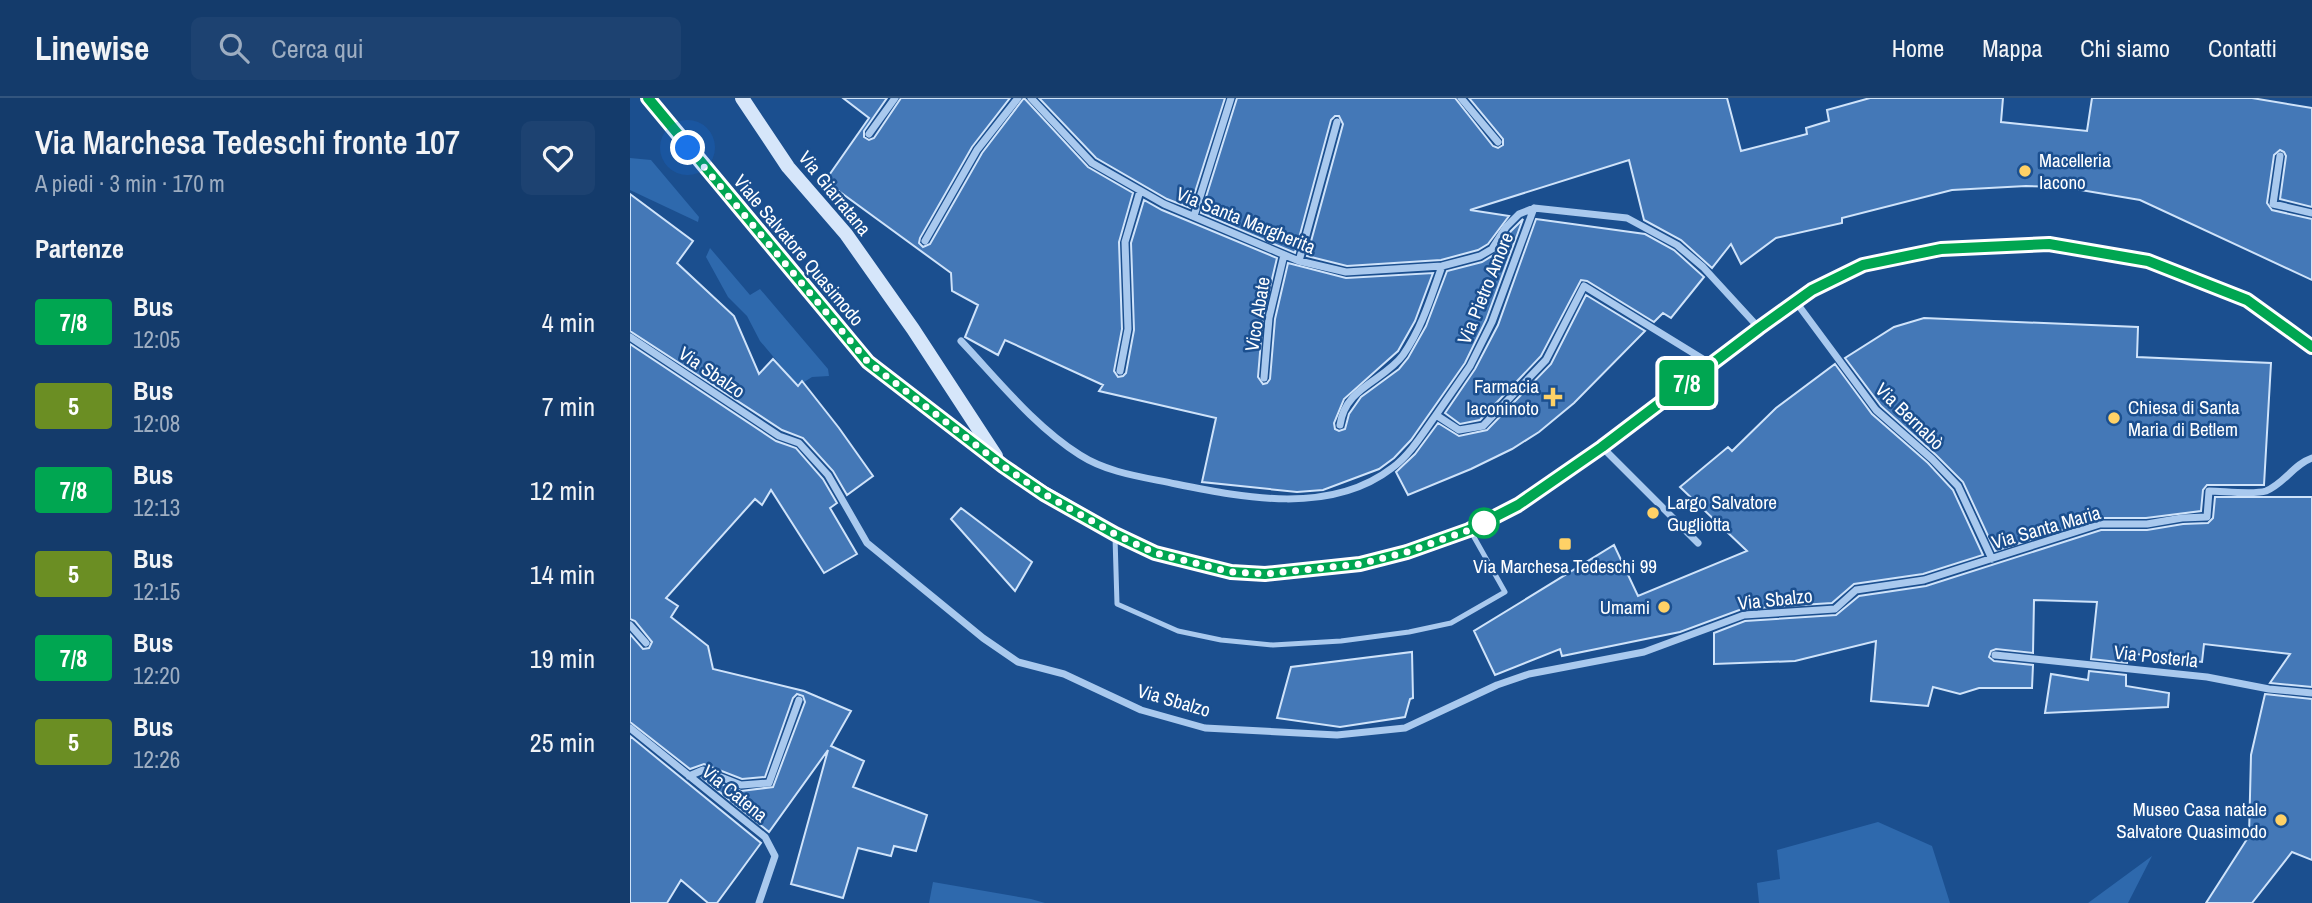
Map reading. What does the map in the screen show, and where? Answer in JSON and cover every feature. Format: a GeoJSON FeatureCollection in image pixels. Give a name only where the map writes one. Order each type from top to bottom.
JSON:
{"type":"FeatureCollection","features":[{"type":"Feature","properties":{"kind":"street","name":"Viale Salvatore Quasimodo"},"geometry":{"type":"LineString","coordinates":[[648,98],[868,362],[1003,466],[1044,494],[1155,553],[1231,572],[1265,574],[1360,564],[1407,552],[1469,530],[1518,505],[1602,447],[1812,290],[1863,265],[1941,249],[2049,244],[2148,261],[2247,300],[2312,347]]}},
{"type":"Feature","properties":{"kind":"street","name":"Via Giarratana"},"geometry":{"type":"LineString","coordinates":[[742,98],[788,167],[846,234],[1003,466]]}},
{"type":"Feature","properties":{"kind":"street"},"geometry":{"type":"LineString","coordinates":[[869,134],[895,98]]}},
{"type":"Feature","properties":{"kind":"street"},"geometry":{"type":"LineString","coordinates":[[925,241],[977,150],[1018,98]]}},
{"type":"Feature","properties":{"kind":"street"},"geometry":{"type":"LineString","coordinates":[[1194,216],[1231,98]]}},
{"type":"Feature","properties":{"kind":"street"},"geometry":{"type":"LineString","coordinates":[[1461,98],[1498,142]]}},
{"type":"Feature","properties":{"kind":"street","name":"Via Santa Margherita"},"geometry":{"type":"LineString","coordinates":[[1035,99],[1092,163],[1140,191],[1164,204],[1298,261],[1346,272],[1442,266],[1480,256],[1492,249],[1506,227],[1519,214],[1534,208]]}},
{"type":"Feature","properties":{"kind":"street"},"geometry":{"type":"LineString","coordinates":[[1298,261],[1337,122]]}},
{"type":"Feature","properties":{"kind":"street"},"geometry":{"type":"LineString","coordinates":[[2280,156],[2273,204],[2312,214]]}},
{"type":"Feature","properties":{"kind":"street"},"geometry":{"type":"LineString","coordinates":[[1120,371],[1128,328],[1125,242],[1140,191]]}},
{"type":"Feature","properties":{"kind":"street"},"geometry":{"type":"LineString","coordinates":[[1534,208],[1627,218],[1677,245],[1695,260],[1759,328]]}},
{"type":"Feature","properties":{"kind":"street","name":"Via Pietro Amore"},"geometry":{"type":"LineString","coordinates":[[961,341],[1055,438],[1083,457],[1119,473],[1205,490],[1285,500],[1324,496],[1361,485],[1392,468],[1436,415],[1470,366],[1492,322],[1534,208]]}},
{"type":"Feature","properties":{"kind":"street","name":"Vico Abate"},"geometry":{"type":"LineString","coordinates":[[1264,378],[1269,318],[1284,255]]}},
{"type":"Feature","properties":{"kind":"street"},"geometry":{"type":"LineString","coordinates":[[1340,425],[1342,410],[1366,384],[1400,359],[1413,340],[1442,266]]}},
{"type":"Feature","properties":{"kind":"street"},"geometry":{"type":"LineString","coordinates":[[1436,415],[1459,430],[1483,426],[1546,360],[1584,286],[1711,364]]}},
{"type":"Feature","properties":{"kind":"street","name":"Via Bernabò"},"geometry":{"type":"LineString","coordinates":[[1796,302],[1876,411],[1932,459],[1958,486],[1992,559]]}},
{"type":"Feature","properties":{"kind":"street","name":"Via Sbalzo"},"geometry":{"type":"LineString","coordinates":[[630,337],[779,436],[799,443],[828,475],[867,543],[983,638],[1009,656],[1018,662],[1064,674],[1142,710],[1205,728],[1337,736],[1405,728],[1497,685],[1529,674],[1644,652],[1744,615],[1835,609],[1856,590]]}},
{"type":"Feature","properties":{"kind":"street"},"geometry":{"type":"LineString","coordinates":[[1602,447],[1698,544]]}},
{"type":"Feature","properties":{"kind":"street","name":"Via Santa Maria"},"geometry":{"type":"LineString","coordinates":[[1856,590],[1924,580],[2100,524],[2147,524],[2207,517],[2209,491],[2265,491],[2283,480],[2305,460],[2312,458]]}},
{"type":"Feature","properties":{"kind":"street"},"geometry":{"type":"LineString","coordinates":[[630,625],[646,643]]}},
{"type":"Feature","properties":{"kind":"street","name":"Via Posterla"},"geometry":{"type":"LineString","coordinates":[[1995,655],[2207,677],[2269,689],[2312,693]]}},
{"type":"Feature","properties":{"kind":"street"},"geometry":{"type":"LineString","coordinates":[[690,776],[703,770],[741,785],[769,783],[799,700]]}},
{"type":"Feature","properties":{"kind":"street","name":"Via Catena"},"geometry":{"type":"LineString","coordinates":[[630,728],[765,837],[775,856],[759,903]]}},
{"type":"Feature","properties":{"kind":"lane"},"geometry":{"type":"LineString","coordinates":[[1115,534],[1117,604],[1178,631],[1221,640],[1273,645],[1341,641],[1451,623],[1506,592],[1469,530]]}},
{"type":"Feature","properties":{"kind":"shaded area"},"geometry":{"type":"Polygon","coordinates":[[[630,158],[651,160],[699,217],[698,222],[630,190],[630,158]]]}},
{"type":"Feature","properties":{"kind":"shaded area"},"geometry":{"type":"Polygon","coordinates":[[[710,248],[750,295],[760,289],[828,369],[829,376],[812,377],[798,386],[760,341],[747,316],[728,297],[706,257],[710,248]]]}},
{"type":"Feature","properties":{"kind":"shaded area"},"geometry":{"type":"Polygon","coordinates":[[[1878,822],[1932,846],[1950,903],[1759,903],[1757,883],[1780,879],[1777,850],[1878,822]]]}},
{"type":"Feature","properties":{"kind":"shaded area"},"geometry":{"type":"Polygon","coordinates":[[[2152,856],[2128,903],[2088,903],[2152,856]]]}},
{"type":"Feature","properties":{"kind":"shaded area"},"geometry":{"type":"Polygon","coordinates":[[[933,882],[1031,899],[1045,903],[929,903],[933,882]]]}},
{"type":"Feature","properties":{"kind":"building"},"geometry":{"type":"Polygon","coordinates":[[[843,98],[887,98],[864,131],[864,137],[869,140],[874,138],[901,98],[1010,98],[972,147],[920,238],[919,243],[923,247],[930,244],[982,153],[1024,98],[1088,167],[1133,193],[1119,242],[1122,329],[1114,371],[1118,377],[1126,373],[1134,330],[1131,243],[1144,200],[1277,258],[1263,317],[1258,377],[1263,384],[1270,379],[1275,319],[1288,263],[1346,278],[1433,273],[1415,321],[1398,351],[1344,399],[1334,423],[1335,429],[1339,431],[1345,429],[1349,414],[1361,397],[1399,369],[1408,358],[1426,326],[1447,271],[1482,262],[1495,254],[1523,219],[1486,320],[1465,363],[1411,440],[1394,458],[1379,469],[1323,490],[1297,492],[1202,482],[1216,418],[1099,391],[1103,385],[1005,340],[998,355],[965,337],[978,305],[952,291],[951,273],[825,181],[869,118],[843,98]]]}},
{"type":"Feature","properties":{"kind":"building"},"geometry":{"type":"Polygon","coordinates":[[[1039,98],[1225,98],[1190,208],[1167,199],[1096,158],[1039,98]]]}},
{"type":"Feature","properties":{"kind":"building"},"geometry":{"type":"Polygon","coordinates":[[[1237,98],[1455,98],[1493,146],[1498,148],[1503,145],[1503,139],[1469,98],[1727,98],[1741,151],[1807,134],[1806,128],[1829,121],[1827,110],[1870,98],[2003,98],[2001,122],[2087,131],[2092,98],[2252,98],[2312,108],[2312,207],[2280,199],[2286,156],[2280,150],[2274,155],[2267,203],[2272,210],[2312,219],[2312,280],[2140,200],[2063,187],[2026,186],[1952,190],[1842,218],[1842,223],[1776,238],[1741,264],[1731,244],[1712,268],[1681,240],[1644,220],[1629,160],[1470,210],[1509,216],[1488,244],[1478,250],[1441,260],[1347,266],[1307,256],[1343,124],[1339,116],[1331,120],[1295,253],[1201,213],[1237,98]]]}},
{"type":"Feature","properties":{"kind":"building"},"geometry":{"type":"Polygon","coordinates":[[[630,194],[693,241],[677,263],[734,316],[759,374],[773,359],[798,386],[802,381],[873,476],[847,495],[833,471],[803,438],[782,430],[630,331],[630,194]]]}},
{"type":"Feature","properties":{"kind":"building"},"geometry":{"type":"Polygon","coordinates":[[[1536,219],[1645,234],[1674,250],[1704,277],[1671,318],[1663,313],[1654,322],[1587,281],[1581,280],[1541,356],[1480,420],[1460,424],[1445,413],[1475,369],[1498,325],[1536,219]]]}},
{"type":"Feature","properties":{"kind":"building"},"geometry":{"type":"Polygon","coordinates":[[[1586,295],[1645,331],[1574,403],[1539,432],[1471,469],[1408,495],[1396,472],[1415,454],[1438,423],[1459,436],[1487,430],[1551,364],[1586,295]]]}},
{"type":"Feature","properties":{"kind":"building","name":"Chiesa di Santa Maria di Betlem"},"geometry":{"type":"Polygon","coordinates":[[[1924,318],[2138,327],[2137,357],[2271,363],[2264,485],[2207,485],[2203,490],[2201,511],[2146,518],[2099,518],[1995,551],[1963,482],[1881,406],[1845,358],[1894,327],[1924,318]]]}},
{"type":"Feature","properties":{"kind":"building"},"geometry":{"type":"Polygon","coordinates":[[[630,344],[776,441],[796,448],[823,479],[837,503],[830,508],[857,554],[824,573],[771,490],[762,505],[755,499],[666,598],[678,606],[671,617],[708,646],[713,669],[804,691],[851,711],[831,746],[864,761],[853,787],[927,815],[916,851],[894,846],[891,856],[858,848],[843,898],[791,884],[828,750],[769,832],[701,777],[741,791],[773,787],[805,702],[803,696],[797,694],[793,698],[765,777],[742,779],[704,764],[690,769],[630,722],[630,634],[643,649],[649,648],[652,642],[635,621],[630,619],[630,344]]]}},
{"type":"Feature","properties":{"kind":"building"},"geometry":{"type":"Polygon","coordinates":[[[1835,364],[1872,414],[1928,463],[1953,490],[1983,555],[1923,574],[1854,584],[1832,603],[1742,609],[1680,632],[1562,656],[1560,649],[1495,675],[1474,631],[1614,545],[1638,596],[1747,551],[1680,487],[1728,447],[1732,451],[1776,408],[1835,364]]]}},
{"type":"Feature","properties":{"kind":"building"},"geometry":{"type":"Polygon","coordinates":[[[2215,497],[2312,497],[2312,687],[2270,683],[2290,654],[2204,644],[2202,662],[2128,653],[2127,663],[2091,659],[2097,602],[2034,600],[2033,653],[1996,649],[1991,651],[1989,657],[1994,661],[2033,665],[2032,688],[1979,688],[1960,694],[1933,687],[1928,706],[1871,701],[1876,641],[1795,661],[1714,664],[1714,633],[1745,621],[1836,615],[1859,596],[1926,586],[2101,530],[2147,530],[2208,523],[2213,518],[2215,497]]]}},
{"type":"Feature","properties":{"kind":"building"},"geometry":{"type":"Polygon","coordinates":[[[961,508],[1032,562],[1015,591],[951,519],[961,508]]]}},
{"type":"Feature","properties":{"kind":"building"},"geometry":{"type":"Polygon","coordinates":[[[1412,652],[1413,698],[1410,699],[1405,717],[1340,727],[1277,718],[1291,667],[1412,652]]]}},
{"type":"Feature","properties":{"kind":"building"},"geometry":{"type":"Polygon","coordinates":[[[2089,671],[2126,675],[2126,686],[2169,693],[2168,707],[2045,713],[2051,674],[2088,680],[2089,671]]]}},
{"type":"Feature","properties":{"kind":"building"},"geometry":{"type":"Polygon","coordinates":[[[2265,694],[2312,699],[2312,860],[2292,852],[2252,903],[2206,903],[2249,836],[2251,755],[2265,694]]]}},
{"type":"Feature","properties":{"kind":"building"},"geometry":{"type":"Polygon","coordinates":[[[630,736],[761,843],[717,903],[708,903],[681,880],[667,903],[630,903],[630,736]]]}},
{"type":"Feature","properties":{"kind":"bus line","name":"7/8"},"geometry":{"type":"LineString","coordinates":[[648,98],[868,362],[1003,466],[1044,494],[1155,553],[1231,572],[1265,574],[1360,564],[1407,552],[1469,530],[1518,505],[1626,431],[1812,290],[1863,265],[1941,249],[2049,244],[2148,261],[2247,300],[2312,347]]}},
{"type":"Feature","properties":{"kind":"place","name":"Macelleria Iacono"},"geometry":{"type":"Point","coordinates":[2025,171]}},
{"type":"Feature","properties":{"kind":"place","name":"Farmacia Iaconinoto"},"geometry":{"type":"Point","coordinates":[1553,397]}},
{"type":"Feature","properties":{"kind":"place","name":"Chiesa di Santa Maria di Betlem"},"geometry":{"type":"Point","coordinates":[2114,418]}},
{"type":"Feature","properties":{"kind":"place","name":"Largo Salvatore Gugliotta"},"geometry":{"type":"Point","coordinates":[1653,513]}},
{"type":"Feature","properties":{"kind":"place","name":"Via Marchesa Tedeschi 99"},"geometry":{"type":"Point","coordinates":[1565,544]}},
{"type":"Feature","properties":{"kind":"place","name":"Umami"},"geometry":{"type":"Point","coordinates":[1664,607]}},
{"type":"Feature","properties":{"kind":"place","name":"Museo Casa natale Salvatore Quasimodo"},"geometry":{"type":"Point","coordinates":[2281,820]}},
{"type":"Feature","properties":{"kind":"route"},"geometry":{"type":"LineString","coordinates":[[688,148],[868,362],[1003,466],[1044,494],[1155,553],[1209,568],[1265,574],[1360,564],[1407,552],[1494,518],[1484,523]]}}]}
